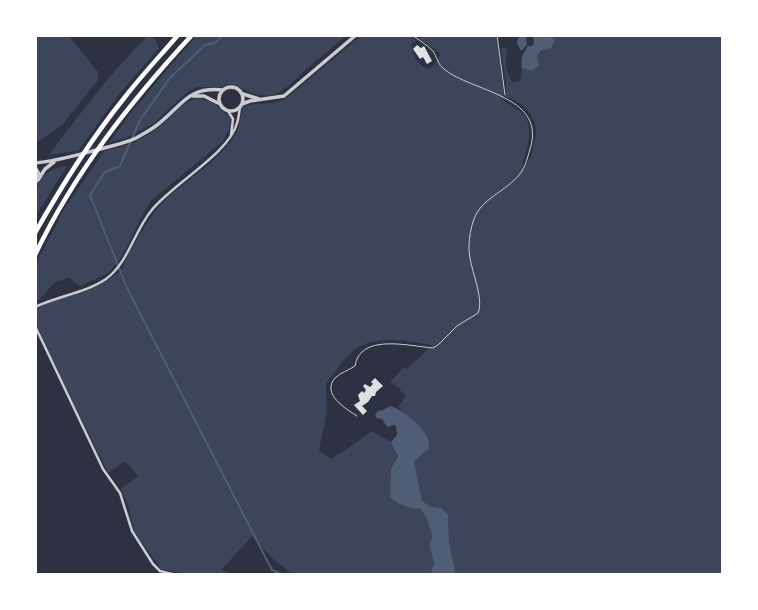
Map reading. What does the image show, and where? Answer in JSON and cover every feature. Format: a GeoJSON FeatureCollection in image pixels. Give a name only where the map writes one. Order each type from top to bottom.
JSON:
{"type":"FeatureCollection","features":[{"type":"Feature","properties":{"kind":"highway"},"geometry":{"type":"LineString","coordinates":[[35,233],[96,136],[178,35]]}},
{"type":"Feature","properties":{"kind":"highway"},"geometry":{"type":"LineString","coordinates":[[35,255],[50,225],[111,131],[154,76],[192,35]]}},
{"type":"Feature","properties":{"kind":"street"},"geometry":{"type":"LineString","coordinates":[[228,111],[234,111],[250,101],[284,96],[356,35]]}},
{"type":"Feature","properties":{"kind":"street"},"geometry":{"type":"LineString","coordinates":[[36,182],[39,174],[35,165],[133,139],[153,128],[180,103],[204,89],[223,90],[233,87],[241,93],[262,100]]}},
{"type":"Feature","properties":{"kind":"street"},"geometry":{"type":"LineString","coordinates":[[220,104],[219,97],[223,90]]}},
{"type":"Feature","properties":{"kind":"street"},"geometry":{"type":"LineString","coordinates":[[35,307],[106,279],[117,268],[151,211],[166,194],[230,138],[237,123],[241,93]]}},
{"type":"Feature","properties":{"kind":"street"},"geometry":{"type":"LineString","coordinates":[[190,96],[204,96],[228,111],[233,119],[230,138]]}},
{"type":"Feature","properties":{"kind":"street"},"geometry":{"type":"LineString","coordinates":[[36,182],[45,169],[56,161]]}},
{"type":"Feature","properties":{"kind":"street"},"geometry":{"type":"LineString","coordinates":[[35,326],[103,470],[120,494],[132,531],[153,564],[160,571],[176,575]]}},
{"type":"Feature","properties":{"kind":"lane"},"geometry":{"type":"LineString","coordinates":[[357,416],[340,405],[332,395],[331,388],[337,376],[355,366],[360,352],[369,346],[394,344],[433,348],[480,310],[469,246],[474,216],[520,175],[533,134],[528,115],[515,104],[443,69],[431,49],[412,35]]}},
{"type":"Feature","properties":{"kind":"lane"},"geometry":{"type":"LineString","coordinates":[[497,35],[504,98]]}},
{"type":"Feature","properties":{"kind":"shaded area"},"geometry":{"type":"Polygon","coordinates":[[[35,35],[68,35],[98,72],[98,80],[63,124],[35,144],[35,35]]]}},
{"type":"Feature","properties":{"kind":"shaded area"},"geometry":{"type":"Polygon","coordinates":[[[149,35],[159,48],[120,93],[78,151],[49,155],[109,78],[149,35]]]}},
{"type":"Feature","properties":{"kind":"shaded area"},"geometry":{"type":"Polygon","coordinates":[[[197,35],[347,35],[278,93],[257,95],[228,84],[221,87],[198,87],[187,92],[153,124],[109,143],[132,111],[197,35]]]}},
{"type":"Feature","properties":{"kind":"shaded area"},"geometry":{"type":"Polygon","coordinates":[[[362,35],[409,35],[417,41],[411,44],[416,59],[428,69],[441,54],[414,35],[496,35],[503,100],[522,113],[529,126],[529,140],[522,168],[532,154],[535,124],[526,109],[506,97],[501,48],[505,47],[507,50],[506,67],[513,83],[520,81],[522,68],[531,71],[539,66],[537,56],[554,40],[547,35],[723,35],[723,575],[456,575],[449,542],[448,515],[442,508],[432,507],[422,501],[414,461],[420,455],[421,428],[398,407],[406,396],[400,387],[390,382],[432,345],[400,340],[379,341],[359,347],[347,357],[326,384],[327,412],[319,450],[330,459],[372,431],[391,442],[398,454],[391,468],[395,501],[405,506],[420,507],[425,515],[432,534],[429,545],[436,566],[431,568],[433,575],[293,575],[272,558],[252,536],[222,569],[233,575],[191,575],[161,569],[134,531],[121,489],[138,476],[125,461],[108,473],[45,345],[35,319],[35,310],[113,277],[122,269],[159,206],[230,142],[236,133],[243,107],[284,100],[362,35]]]}},
{"type":"Feature","properties":{"kind":"shaded area"},"geometry":{"type":"Polygon","coordinates":[[[519,35],[547,35],[555,40],[551,48],[541,51],[537,56],[539,66],[531,71],[522,68],[521,62],[528,46],[534,43],[533,37],[526,37],[527,45],[521,51],[517,43],[519,35]]]}},
{"type":"Feature","properties":{"kind":"shaded area"},"geometry":{"type":"Polygon","coordinates":[[[199,98],[212,102],[231,118],[223,141],[152,200],[122,256],[110,271],[80,286],[70,277],[54,283],[35,301],[35,266],[63,211],[104,151],[146,136],[182,106],[199,98]]]}},
{"type":"Feature","properties":{"kind":"shaded area"},"geometry":{"type":"Polygon","coordinates":[[[67,166],[35,217],[39,183],[48,172],[67,166]]]}},
{"type":"Feature","properties":{"kind":"shaded area"},"geometry":{"type":"Polygon","coordinates":[[[390,406],[411,418],[428,438],[429,449],[414,461],[422,501],[432,507],[442,508],[448,515],[449,542],[456,575],[433,575],[431,568],[435,565],[429,545],[432,534],[425,515],[420,508],[408,507],[390,497],[391,468],[398,456],[391,442],[397,435],[396,426],[387,427],[382,419],[375,415],[390,406]]]}},
{"type":"Feature","properties":{"kind":"building"},"geometry":{"type":"Polygon","coordinates":[[[417,45],[421,48],[424,46],[432,61],[427,64],[423,57],[420,59],[413,49],[417,45]]]}},
{"type":"Feature","properties":{"kind":"building"},"geometry":{"type":"Polygon","coordinates":[[[375,378],[383,386],[362,406],[367,411],[363,415],[354,405],[360,401],[358,395],[366,390],[363,386],[365,384],[370,387],[375,378]]]}},
{"type":"Feature","properties":{"kind":"waterway"},"geometry":{"type":"LineString","coordinates":[[223,35],[215,43],[205,45],[170,78],[140,120],[120,166],[105,172],[90,195],[127,288],[272,570],[284,575]]}}]}
